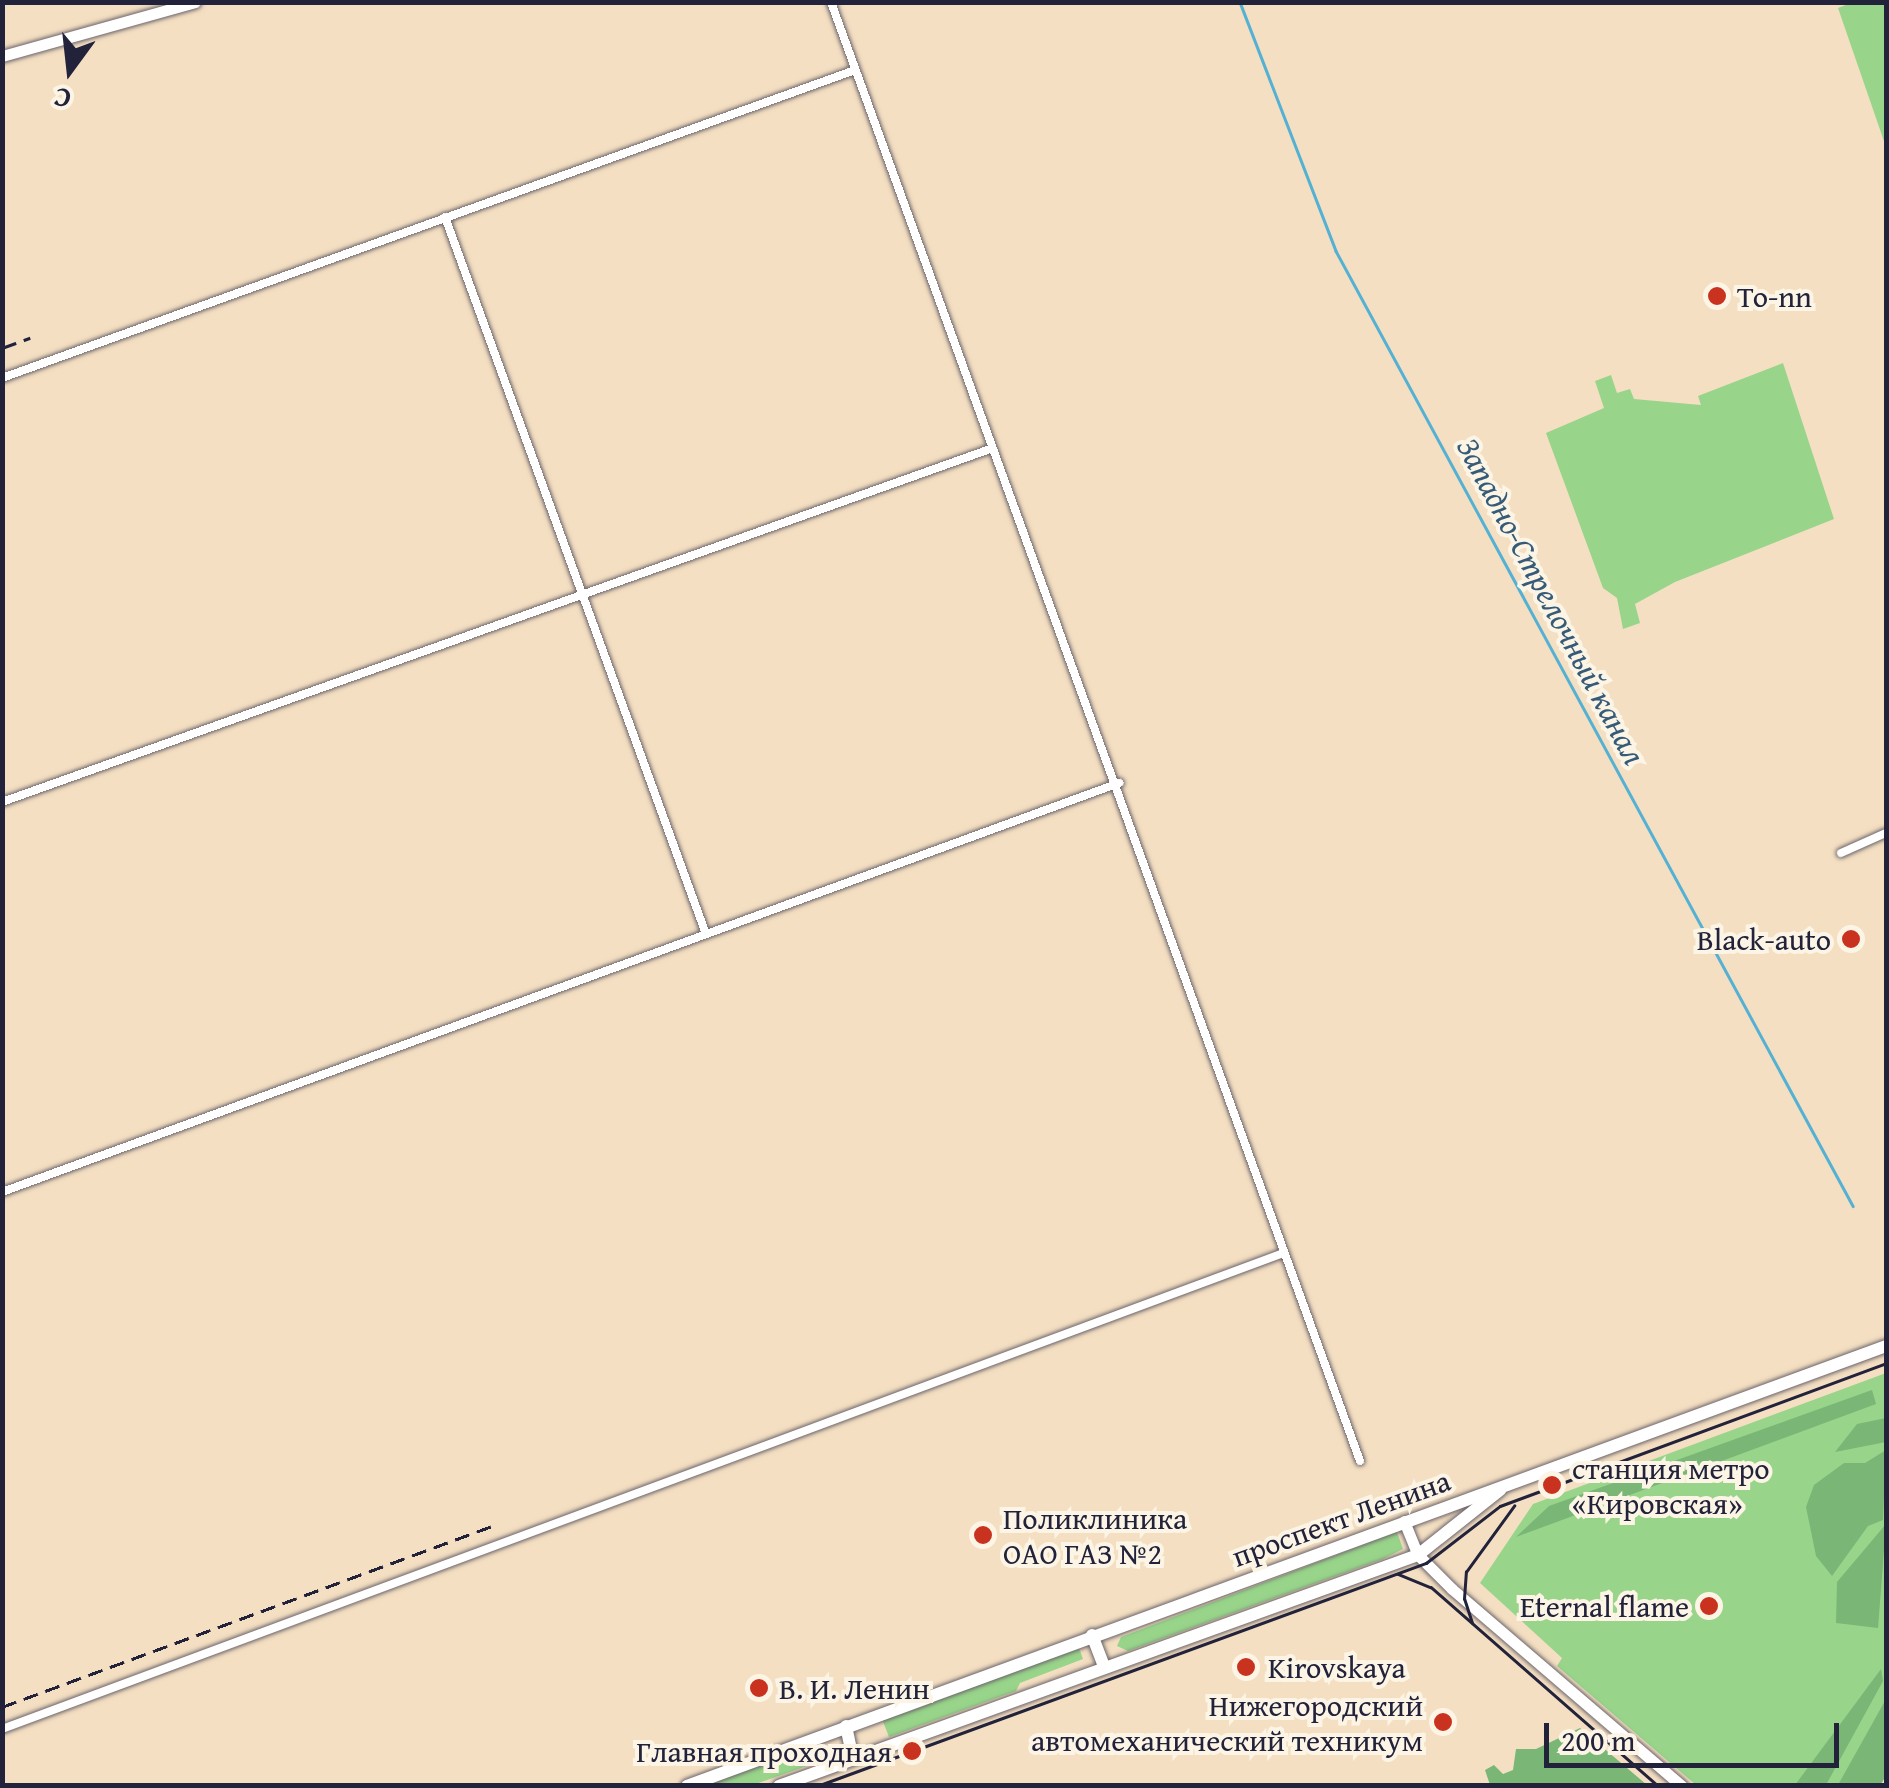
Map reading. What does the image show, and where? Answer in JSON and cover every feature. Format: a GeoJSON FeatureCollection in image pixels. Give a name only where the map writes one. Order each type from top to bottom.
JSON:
{"type":"FeatureCollection","features":[{"type":"Feature","properties":{"kind":"main road","name":"проспект Ленина"},"geometry":{"type":"LineString","coordinates":[[687,1786],[1092,1634],[1886,1346]]}},
{"type":"Feature","properties":{"kind":"main road","name":"проспект Ленина"},"geometry":{"type":"LineString","coordinates":[[779,1786],[1418,1555],[1506,1485]]}},
{"type":"Feature","properties":{"kind":"main road"},"geometry":{"type":"LineString","coordinates":[[1092,1634],[1104,1667]]}},
{"type":"Feature","properties":{"kind":"main road"},"geometry":{"type":"LineString","coordinates":[[846,1726],[854,1758]]}},
{"type":"Feature","properties":{"kind":"street"},"geometry":{"type":"LineString","coordinates":[[2,56],[195,2]]}},
{"type":"Feature","properties":{"kind":"street"},"geometry":{"type":"LineString","coordinates":[[832,2],[990,449],[1119,782],[1283,1254],[1360,1461]]}},
{"type":"Feature","properties":{"kind":"street"},"geometry":{"type":"LineString","coordinates":[[2,378],[855,70]]}},
{"type":"Feature","properties":{"kind":"street"},"geometry":{"type":"LineString","coordinates":[[445,217],[706,934]]}},
{"type":"Feature","properties":{"kind":"street"},"geometry":{"type":"LineString","coordinates":[[2,802],[990,449]]}},
{"type":"Feature","properties":{"kind":"street"},"geometry":{"type":"LineString","coordinates":[[2,1192],[1119,782]]}},
{"type":"Feature","properties":{"kind":"street"},"geometry":{"type":"LineString","coordinates":[[1841,853],[1886,834]]}},
{"type":"Feature","properties":{"kind":"street"},"geometry":{"type":"LineString","coordinates":[[2,1729],[1283,1254]]}},
{"type":"Feature","properties":{"kind":"street"},"geometry":{"type":"LineString","coordinates":[[1404,1521],[1418,1555],[1682,1786]]}},
{"type":"Feature","properties":{"kind":"green space"},"geometry":{"type":"Polygon","coordinates":[[[1851,3],[1886,3],[1886,147],[1838,8],[1851,3]]]}},
{"type":"Feature","properties":{"kind":"green space"},"geometry":{"type":"Polygon","coordinates":[[[1783,363],[1834,519],[1675,582],[1635,604],[1640,623],[1623,629],[1617,598],[1603,588],[1546,433],[1604,408],[1595,381],[1611,375],[1617,393],[1630,389],[1634,399],[1701,405],[1698,396],[1783,363]]]}},
{"type":"Feature","properties":{"kind":"green space"},"geometry":{"type":"Polygon","coordinates":[[[1886,1373],[1886,1774],[1881,1785],[1696,1785],[1557,1666],[1562,1658],[1480,1583],[1533,1504],[1886,1373]]]}},
{"type":"Feature","properties":{"kind":"green space"},"geometry":{"type":"Polygon","coordinates":[[[1872,1390],[1876,1404],[1516,1537],[1549,1506],[1872,1390]]]}},
{"type":"Feature","properties":{"kind":"green space"},"geometry":{"type":"Polygon","coordinates":[[[1886,1418],[1886,1442],[1835,1452],[1857,1424],[1886,1418]]]}},
{"type":"Feature","properties":{"kind":"green space"},"geometry":{"type":"Polygon","coordinates":[[[1886,1450],[1883,1520],[1868,1526],[1832,1576],[1816,1556],[1806,1507],[1814,1485],[1844,1463],[1865,1463],[1886,1450]]]}},
{"type":"Feature","properties":{"kind":"green space"},"geometry":{"type":"Polygon","coordinates":[[[1886,1524],[1878,1628],[1836,1623],[1837,1582],[1886,1524]]]}},
{"type":"Feature","properties":{"kind":"green space"},"geometry":{"type":"Polygon","coordinates":[[[1397,1532],[1403,1549],[1383,1559],[1128,1651],[1117,1646],[1121,1637],[1397,1532]]]}},
{"type":"Feature","properties":{"kind":"green space"},"geometry":{"type":"Polygon","coordinates":[[[1079,1648],[1083,1659],[1020,1683],[1016,1691],[889,1737],[882,1719],[1079,1648]]]}},
{"type":"Feature","properties":{"kind":"green space"},"geometry":{"type":"Polygon","coordinates":[[[1881,1669],[1883,1681],[1826,1785],[1795,1785],[1881,1669]]]}},
{"type":"Feature","properties":{"kind":"green space"},"geometry":{"type":"Polygon","coordinates":[[[1886,1699],[1884,1779],[1880,1785],[1838,1785],[1886,1699]]]}},
{"type":"Feature","properties":{"kind":"green space"},"geometry":{"type":"Polygon","coordinates":[[[1580,1728],[1647,1785],[1490,1785],[1485,1770],[1494,1765],[1503,1774],[1513,1770],[1516,1749],[1536,1749],[1580,1728]]]}},
{"type":"Feature","properties":{"kind":"green space"},"geometry":{"type":"Polygon","coordinates":[[[821,1750],[826,1756],[821,1761],[753,1785],[700,1786],[778,1757],[794,1760],[821,1750]]]}},
{"type":"Feature","properties":{"kind":"waterway","name":"Западно-Стрелочный канал"},"geometry":{"type":"LineString","coordinates":[[1240,2],[1336,251],[1853,1206]]}},
{"type":"Feature","properties":{"kind":"tram line"},"geometry":{"type":"LineString","coordinates":[[817,1786],[1426,1563],[1500,1506],[1886,1363]]}},
{"type":"Feature","properties":{"kind":"tram line"},"geometry":{"type":"LineString","coordinates":[[1472,1623],[1464,1599],[1466,1572],[1514,1506]]}},
{"type":"Feature","properties":{"kind":"tram line"},"geometry":{"type":"LineString","coordinates":[[1398,1574],[1431,1587],[1658,1786]]}},
{"type":"Feature","properties":{"kind":"railway"},"geometry":{"type":"LineString","coordinates":[[2,348],[30,338]]}},
{"type":"Feature","properties":{"kind":"railway"},"geometry":{"type":"LineString","coordinates":[[2,1707],[492,1526]]}},
{"type":"Feature","properties":{"kind":"place","name":"To-nn"},"geometry":{"type":"Point","coordinates":[1717,296]}},
{"type":"Feature","properties":{"kind":"place","name":"Black-auto"},"geometry":{"type":"Point","coordinates":[1851,939]}},
{"type":"Feature","properties":{"kind":"place","name":"станция метро «Кировская»"},"geometry":{"type":"Point","coordinates":[1552,1485]}},
{"type":"Feature","properties":{"kind":"place","name":"Поликлиника ОАО ГАЗ №2"},"geometry":{"type":"Point","coordinates":[983,1535]}},
{"type":"Feature","properties":{"kind":"place","name":"Eternal flame"},"geometry":{"type":"Point","coordinates":[1709,1606]}},
{"type":"Feature","properties":{"kind":"place","name":"Kirovskaya"},"geometry":{"type":"Point","coordinates":[1246,1667]}},
{"type":"Feature","properties":{"kind":"place","name":"В. И. Ленин"},"geometry":{"type":"Point","coordinates":[759,1688]}},
{"type":"Feature","properties":{"kind":"place","name":"Нижегородский автомеханический техникум"},"geometry":{"type":"Point","coordinates":[1443,1722]}},
{"type":"Feature","properties":{"kind":"place","name":"Главная проходная"},"geometry":{"type":"Point","coordinates":[912,1751]}}]}
